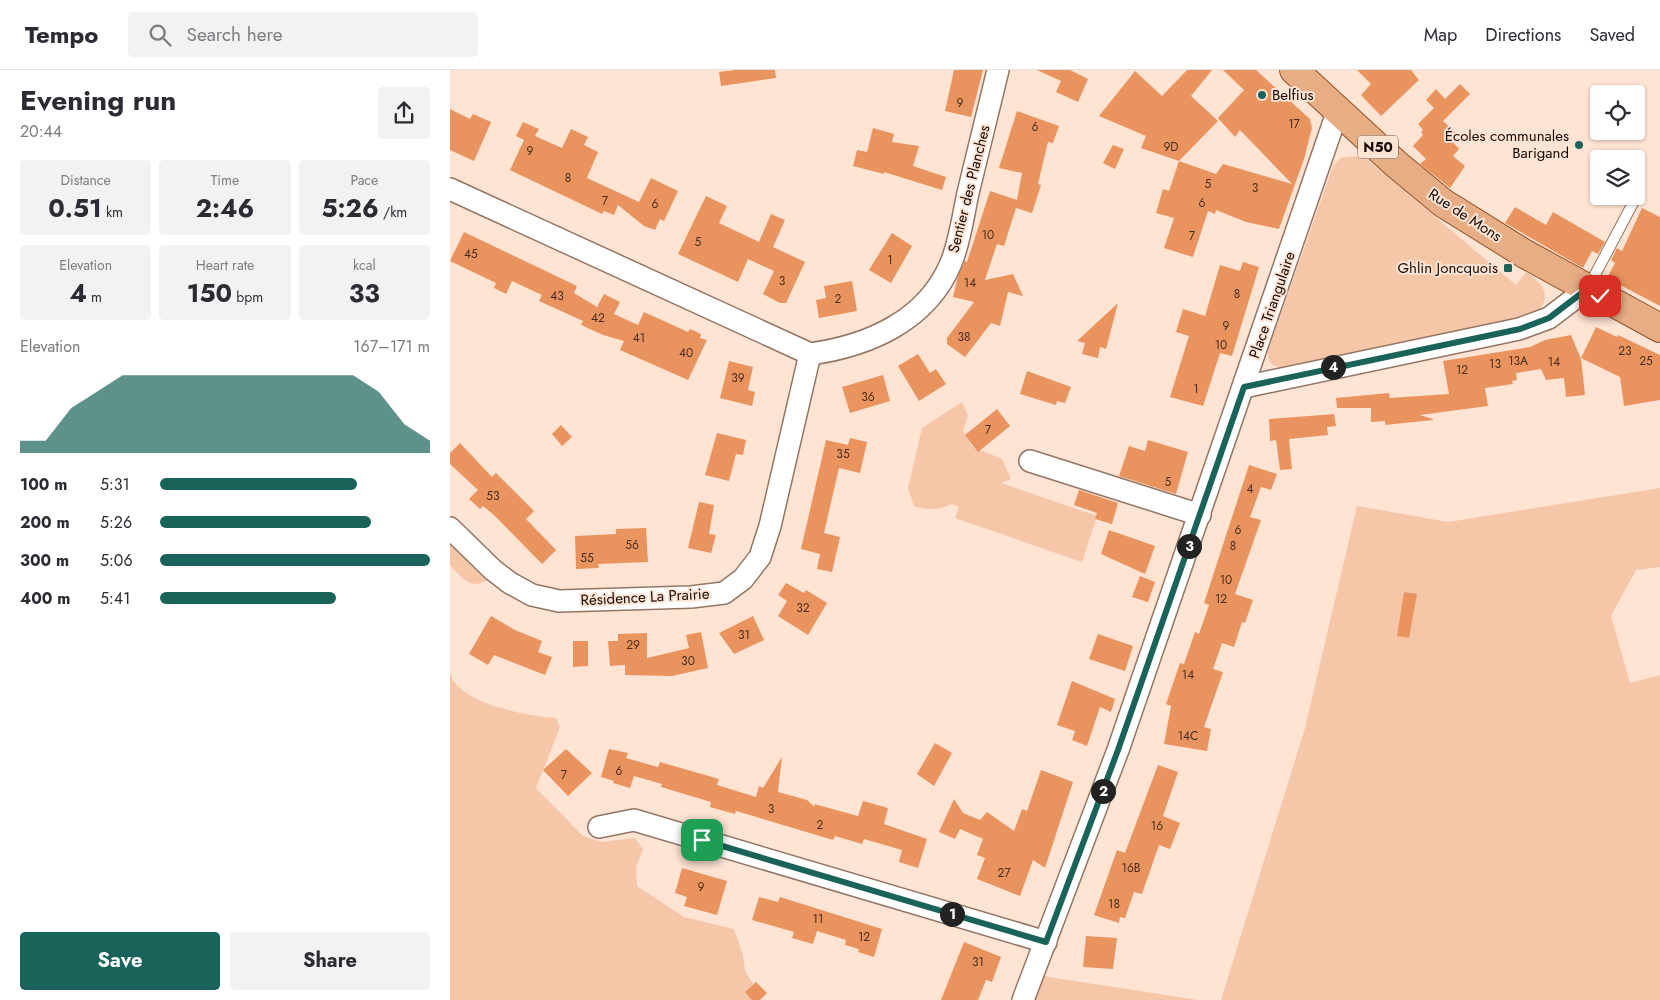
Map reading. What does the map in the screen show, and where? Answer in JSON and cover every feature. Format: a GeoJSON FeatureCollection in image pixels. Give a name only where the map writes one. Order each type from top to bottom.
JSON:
{"type":"FeatureCollection","features":[{"type":"Feature","properties":{"kind":"main road","name":"Rue de Mons"},"geometry":{"type":"LineString","coordinates":[[1294,70],[1396,164],[1443,203],[1587,289],[1660,328]]}},
{"type":"Feature","properties":{"kind":"street","name":"Sentier des Planches"},"geometry":{"type":"LineString","coordinates":[[810,354],[836,350],[864,342],[892,329],[927,302],[951,263],[998,70]]}},
{"type":"Feature","properties":{"kind":"street","name":"Place Triangulaire"},"geometry":{"type":"LineString","coordinates":[[1244,387],[1338,110]]}},
{"type":"Feature","properties":{"kind":"street"},"geometry":{"type":"LineString","coordinates":[[450,189],[810,354]]}},
{"type":"Feature","properties":{"kind":"street","name":"Place Triangulaire"},"geometry":{"type":"LineString","coordinates":[[1244,387],[1520,329],[1549,318],[1587,289]]}},
{"type":"Feature","properties":{"kind":"street","name":"Résidence La Prairie"},"geometry":{"type":"LineString","coordinates":[[450,528],[492,570],[532,595],[559,601],[691,597],[724,593],[743,579],[760,557],[770,526],[810,354]]}},
{"type":"Feature","properties":{"kind":"street"},"geometry":{"type":"LineString","coordinates":[[1023,1000],[1121,741],[1244,387]]}},
{"type":"Feature","properties":{"kind":"street"},"geometry":{"type":"LineString","coordinates":[[1030,461],[1200,515]]}},
{"type":"Feature","properties":{"kind":"street"},"geometry":{"type":"LineString","coordinates":[[599,827],[634,820],[1046,942]]}},
{"type":"Feature","properties":{"kind":"lane"},"geometry":{"type":"LineString","coordinates":[[1587,289],[1632,205]]}},
{"type":"Feature","properties":{"kind":"shaded area"},"geometry":{"type":"Polygon","coordinates":[[[1364,157],[1516,285],[1526,272],[1535,279],[1544,293],[1545,299],[1542,305],[1530,316],[1520,320],[1281,369],[1272,364],[1268,358],[1268,351],[1333,166],[1341,158],[1364,157]]]}},
{"type":"Feature","properties":{"kind":"shaded area"},"geometry":{"type":"Polygon","coordinates":[[[962,402],[968,416],[963,431],[973,447],[1002,459],[1011,479],[1001,483],[1097,516],[1082,562],[955,518],[959,507],[952,504],[933,509],[914,506],[908,488],[922,428],[962,402]]]}},
{"type":"Feature","properties":{"kind":"shaded area"},"geometry":{"type":"Polygon","coordinates":[[[1660,488],[1660,567],[1636,570],[1611,616],[1630,683],[1660,675],[1660,1000],[1221,1000],[1305,728],[1357,506],[1448,522],[1660,488]]]}},
{"type":"Feature","properties":{"kind":"shaded area"},"geometry":{"type":"Polygon","coordinates":[[[450,543],[487,580],[476,584],[471,583],[458,574],[450,565],[450,543]]]}},
{"type":"Feature","properties":{"kind":"shaded area"},"geometry":{"type":"Polygon","coordinates":[[[450,673],[456,684],[466,693],[480,700],[513,711],[556,718],[560,727],[536,788],[583,836],[601,842],[635,838],[643,849],[636,867],[637,886],[684,917],[734,929],[743,955],[745,971],[757,990],[756,1000],[450,1000],[450,673]]]}},
{"type":"Feature","properties":{"kind":"shaded area"},"geometry":{"type":"Polygon","coordinates":[[[1034,973],[1049,977],[1198,1000],[1023,1000],[1034,973]]]}},
{"type":"Feature","properties":{"kind":"building"},"geometry":{"type":"Polygon","coordinates":[[[775,70],[776,78],[721,86],[719,72],[775,70]]]}},
{"type":"Feature","properties":{"kind":"building"},"geometry":{"type":"Polygon","coordinates":[[[954,70],[983,70],[971,117],[945,111],[954,70]]]}},
{"type":"Feature","properties":{"kind":"building"},"geometry":{"type":"Polygon","coordinates":[[[1037,70],[1070,70],[1088,79],[1078,102],[1056,92],[1061,81],[1037,70]]]}},
{"type":"Feature","properties":{"kind":"building"},"geometry":{"type":"Polygon","coordinates":[[[1187,70],[1212,70],[1191,96],[1218,121],[1179,161],[1141,148],[1146,136],[1099,116],[1135,71],[1162,96],[1187,70]]]}},
{"type":"Feature","properties":{"kind":"building"},"geometry":{"type":"Polygon","coordinates":[[[1223,70],[1256,70],[1310,119],[1312,128],[1304,159],[1279,229],[1246,222],[1216,210],[1215,214],[1208,211],[1193,257],[1164,248],[1174,218],[1156,213],[1163,189],[1169,191],[1179,161],[1216,174],[1223,164],[1292,184],[1240,130],[1235,137],[1218,118],[1244,90],[1223,70]]]}},
{"type":"Feature","properties":{"kind":"building"},"geometry":{"type":"Polygon","coordinates":[[[1357,70],[1411,70],[1419,80],[1381,116],[1361,95],[1371,84],[1357,70]]]}},
{"type":"Feature","properties":{"kind":"building"},"geometry":{"type":"Polygon","coordinates":[[[1460,84],[1470,94],[1443,121],[1457,134],[1451,140],[1459,149],[1453,156],[1465,166],[1450,188],[1420,164],[1426,159],[1413,146],[1423,135],[1421,132],[1423,130],[1418,124],[1434,108],[1426,100],[1436,89],[1445,99],[1460,84]]]}},
{"type":"Feature","properties":{"kind":"building"},"geometry":{"type":"Polygon","coordinates":[[[450,109],[470,119],[473,114],[491,122],[474,161],[450,150],[450,109]]]}},
{"type":"Feature","properties":{"kind":"building"},"geometry":{"type":"Polygon","coordinates":[[[1017,111],[1059,126],[1053,143],[1048,142],[1038,184],[1041,185],[1032,213],[1016,208],[1004,246],[997,244],[985,280],[1013,274],[1023,296],[1008,292],[1000,326],[991,323],[965,357],[947,344],[947,338],[974,302],[953,297],[958,276],[965,261],[967,262],[990,191],[1017,200],[1022,173],[999,168],[1017,111]]]}},
{"type":"Feature","properties":{"kind":"building"},"geometry":{"type":"Polygon","coordinates":[[[523,122],[539,129],[535,136],[562,148],[571,129],[588,137],[584,145],[598,152],[587,178],[639,202],[651,178],[678,191],[664,221],[660,219],[655,230],[644,226],[618,205],[614,215],[604,211],[602,214],[510,170],[524,140],[516,136],[523,122]]]}},
{"type":"Feature","properties":{"kind":"building"},"geometry":{"type":"Polygon","coordinates":[[[873,128],[894,134],[892,142],[919,146],[913,166],[946,177],[942,190],[884,172],[884,174],[853,166],[857,150],[867,152],[873,128]]]}},
{"type":"Feature","properties":{"kind":"building"},"geometry":{"type":"Polygon","coordinates":[[[1113,145],[1124,149],[1115,169],[1103,163],[1113,145]]]}},
{"type":"Feature","properties":{"kind":"building"},"geometry":{"type":"Polygon","coordinates":[[[706,196],[727,206],[719,223],[759,242],[771,214],[785,220],[773,247],[805,262],[786,303],[780,303],[763,294],[774,271],[748,259],[738,282],[678,254],[706,196]]]}},
{"type":"Feature","properties":{"kind":"building"},"geometry":{"type":"Polygon","coordinates":[[[1515,207],[1546,225],[1553,212],[1605,242],[1598,254],[1592,251],[1583,268],[1505,223],[1515,207]]]}},
{"type":"Feature","properties":{"kind":"building"},"geometry":{"type":"Polygon","coordinates":[[[1642,208],[1660,217],[1660,306],[1607,278],[1615,263],[1611,260],[1617,248],[1622,251],[1642,208]]]}},
{"type":"Feature","properties":{"kind":"building"},"geometry":{"type":"Polygon","coordinates":[[[464,232],[577,286],[574,293],[597,307],[604,294],[620,302],[614,314],[638,325],[644,312],[688,332],[690,329],[701,334],[700,338],[707,340],[688,380],[620,350],[624,341],[603,335],[581,325],[583,321],[539,301],[542,295],[512,281],[506,294],[494,288],[496,283],[450,261],[464,232]]]}},
{"type":"Feature","properties":{"kind":"building"},"geometry":{"type":"Polygon","coordinates":[[[892,233],[912,246],[891,283],[869,270],[892,233]]]}},
{"type":"Feature","properties":{"kind":"building"},"geometry":{"type":"Polygon","coordinates":[[[1243,262],[1259,267],[1232,356],[1220,353],[1203,406],[1170,397],[1189,336],[1176,332],[1183,309],[1205,316],[1220,265],[1240,271],[1243,262]]]}},
{"type":"Feature","properties":{"kind":"building"},"geometry":{"type":"Polygon","coordinates":[[[852,281],[857,311],[819,318],[816,300],[826,298],[824,286],[852,281]]]}},
{"type":"Feature","properties":{"kind":"building"},"geometry":{"type":"Polygon","coordinates":[[[1118,303],[1106,349],[1100,347],[1098,358],[1082,354],[1085,343],[1077,341],[1118,303]]]}},
{"type":"Feature","properties":{"kind":"building"},"geometry":{"type":"Polygon","coordinates":[[[1596,327],[1660,355],[1660,400],[1624,406],[1620,377],[1581,358],[1596,327]]]}},
{"type":"Feature","properties":{"kind":"building"},"geometry":{"type":"Polygon","coordinates":[[[1571,335],[1581,359],[1585,395],[1566,397],[1564,378],[1546,380],[1541,369],[1516,373],[1517,380],[1512,381],[1513,384],[1485,388],[1488,406],[1420,415],[1433,420],[1385,425],[1385,421],[1371,422],[1371,408],[1337,408],[1336,398],[1389,393],[1390,398],[1449,394],[1443,361],[1530,347],[1545,340],[1571,335]]]}},
{"type":"Feature","properties":{"kind":"building"},"geometry":{"type":"Polygon","coordinates":[[[918,354],[930,373],[936,369],[946,384],[919,401],[898,366],[918,354]]]}},
{"type":"Feature","properties":{"kind":"building"},"geometry":{"type":"Polygon","coordinates":[[[729,361],[753,367],[748,390],[755,392],[752,406],[720,398],[729,361]]]}},
{"type":"Feature","properties":{"kind":"building"},"geometry":{"type":"Polygon","coordinates":[[[1027,371],[1071,387],[1065,403],[1057,401],[1056,405],[1020,394],[1027,371]]]}},
{"type":"Feature","properties":{"kind":"building"},"geometry":{"type":"Polygon","coordinates":[[[883,375],[890,401],[850,413],[842,387],[883,375]]]}},
{"type":"Feature","properties":{"kind":"building"},"geometry":{"type":"Polygon","coordinates":[[[997,409],[1010,426],[978,452],[965,435],[997,409]]]}},
{"type":"Feature","properties":{"kind":"building"},"geometry":{"type":"Polygon","coordinates":[[[1334,414],[1336,426],[1327,427],[1328,435],[1289,439],[1292,469],[1280,470],[1276,440],[1270,441],[1269,419],[1334,414]]]}},
{"type":"Feature","properties":{"kind":"building"},"geometry":{"type":"Polygon","coordinates":[[[561,425],[572,437],[562,446],[552,434],[561,425]]]}},
{"type":"Feature","properties":{"kind":"building"},"geometry":{"type":"Polygon","coordinates":[[[717,433],[746,440],[743,455],[736,454],[729,481],[705,475],[717,433]]]}},
{"type":"Feature","properties":{"kind":"building"},"geometry":{"type":"Polygon","coordinates":[[[850,438],[867,442],[860,473],[839,468],[824,533],[840,537],[832,572],[817,569],[820,554],[801,549],[826,440],[848,445],[850,438]]]}},
{"type":"Feature","properties":{"kind":"building"},"geometry":{"type":"Polygon","coordinates":[[[1148,440],[1188,452],[1176,494],[1119,476],[1129,446],[1145,451],[1148,440]]]}},
{"type":"Feature","properties":{"kind":"building"},"geometry":{"type":"Polygon","coordinates":[[[460,443],[492,477],[496,473],[534,511],[526,519],[556,550],[542,564],[495,516],[483,506],[480,509],[469,499],[478,490],[450,464],[450,453],[460,443]]]}},
{"type":"Feature","properties":{"kind":"building"},"geometry":{"type":"Polygon","coordinates":[[[1249,465],[1277,474],[1271,490],[1261,487],[1250,517],[1261,520],[1235,594],[1253,600],[1245,623],[1242,622],[1234,647],[1222,643],[1213,669],[1223,672],[1204,727],[1211,729],[1207,751],[1164,744],[1171,706],[1166,704],[1180,663],[1184,664],[1195,632],[1199,634],[1209,605],[1204,603],[1249,465]]]}},
{"type":"Feature","properties":{"kind":"building"},"geometry":{"type":"Polygon","coordinates":[[[1079,490],[1118,503],[1112,524],[1095,519],[1097,513],[1074,505],[1079,490]]]}},
{"type":"Feature","properties":{"kind":"building"},"geometry":{"type":"Polygon","coordinates":[[[699,502],[714,505],[709,534],[716,535],[711,553],[688,548],[699,502]]]}},
{"type":"Feature","properties":{"kind":"building"},"geometry":{"type":"Polygon","coordinates":[[[646,528],[648,562],[598,564],[599,568],[576,569],[575,536],[616,534],[616,529],[646,528]]]}},
{"type":"Feature","properties":{"kind":"building"},"geometry":{"type":"Polygon","coordinates":[[[1109,530],[1155,546],[1145,574],[1101,554],[1109,530]]]}},
{"type":"Feature","properties":{"kind":"building"},"geometry":{"type":"Polygon","coordinates":[[[1140,576],[1155,582],[1148,602],[1132,597],[1140,576]]]}},
{"type":"Feature","properties":{"kind":"building"},"geometry":{"type":"Polygon","coordinates":[[[786,583],[804,593],[806,590],[827,603],[808,635],[778,616],[787,601],[778,595],[786,583]]]}},
{"type":"Feature","properties":{"kind":"building"},"geometry":{"type":"Polygon","coordinates":[[[1404,592],[1417,594],[1409,638],[1397,636],[1404,592]]]}},
{"type":"Feature","properties":{"kind":"building"},"geometry":{"type":"Polygon","coordinates":[[[491,616],[515,630],[542,641],[538,652],[552,657],[545,675],[494,655],[488,665],[469,654],[491,616]]]}},
{"type":"Feature","properties":{"kind":"building"},"geometry":{"type":"Polygon","coordinates":[[[753,616],[764,640],[734,654],[719,633],[753,616]]]}},
{"type":"Feature","properties":{"kind":"building"},"geometry":{"type":"Polygon","coordinates":[[[701,632],[708,668],[672,676],[625,675],[625,665],[610,666],[608,641],[618,641],[618,634],[647,633],[647,658],[689,648],[686,635],[701,632]]]}},
{"type":"Feature","properties":{"kind":"building"},"geometry":{"type":"Polygon","coordinates":[[[1098,634],[1133,646],[1125,671],[1089,659],[1098,634]]]}},
{"type":"Feature","properties":{"kind":"building"},"geometry":{"type":"Polygon","coordinates":[[[573,641],[588,641],[588,666],[573,667],[573,641]]]}},
{"type":"Feature","properties":{"kind":"building"},"geometry":{"type":"Polygon","coordinates":[[[1072,681],[1115,699],[1111,712],[1100,707],[1087,746],[1072,740],[1075,731],[1057,725],[1072,681]]]}},
{"type":"Feature","properties":{"kind":"building"},"geometry":{"type":"Polygon","coordinates":[[[935,743],[952,753],[934,786],[917,774],[935,743]]]}},
{"type":"Feature","properties":{"kind":"building"},"geometry":{"type":"Polygon","coordinates":[[[566,749],[592,773],[568,796],[543,770],[566,749]]]}},
{"type":"Feature","properties":{"kind":"building"},"geometry":{"type":"Polygon","coordinates":[[[609,749],[628,753],[626,758],[658,767],[660,762],[719,779],[717,785],[756,797],[759,786],[763,788],[782,757],[778,792],[807,800],[815,807],[814,804],[858,816],[863,801],[888,808],[884,824],[927,839],[918,868],[899,862],[902,850],[864,839],[862,844],[835,836],[833,840],[736,811],[735,814],[710,807],[711,802],[661,787],[662,784],[634,776],[630,788],[613,783],[614,781],[601,777],[609,749]]]}},
{"type":"Feature","properties":{"kind":"building"},"geometry":{"type":"Polygon","coordinates":[[[1158,765],[1178,772],[1163,816],[1180,823],[1170,849],[1159,845],[1142,894],[1134,892],[1125,918],[1120,917],[1119,923],[1094,915],[1117,850],[1125,853],[1158,765]]]}},
{"type":"Feature","properties":{"kind":"building"},"geometry":{"type":"Polygon","coordinates":[[[1041,770],[1073,782],[1045,868],[1033,860],[1020,896],[977,879],[985,858],[977,855],[983,839],[960,829],[955,839],[939,832],[954,799],[963,813],[980,820],[987,812],[1014,831],[1022,809],[1027,811],[1041,770]]]}},
{"type":"Feature","properties":{"kind":"building"},"geometry":{"type":"Polygon","coordinates":[[[682,868],[727,881],[717,915],[684,906],[687,897],[675,893],[682,868]]]}},
{"type":"Feature","properties":{"kind":"building"},"geometry":{"type":"Polygon","coordinates":[[[759,897],[778,902],[780,897],[882,929],[874,957],[858,952],[859,949],[845,945],[846,940],[817,931],[813,944],[792,938],[794,932],[752,920],[759,897]]]}},
{"type":"Feature","properties":{"kind":"building"},"geometry":{"type":"Polygon","coordinates":[[[1086,936],[1117,938],[1113,969],[1083,967],[1086,936]]]}},
{"type":"Feature","properties":{"kind":"building"},"geometry":{"type":"Polygon","coordinates":[[[964,942],[1001,957],[992,982],[986,980],[978,1000],[941,1000],[964,942]]]}},
{"type":"Feature","properties":{"kind":"building"},"geometry":{"type":"Polygon","coordinates":[[[756,982],[767,993],[760,1000],[752,1000],[745,992],[756,982]]]}},
{"type":"Feature","properties":{"kind":"place","name":"Belfius"},"geometry":{"type":"Point","coordinates":[1262,95]}},
{"type":"Feature","properties":{"kind":"place","name":"Écoles communales Barigand"},"geometry":{"type":"Point","coordinates":[1579,145]}},
{"type":"Feature","properties":{"kind":"place","name":"Ghlin Joncquois"},"geometry":{"type":"Point","coordinates":[1508,268]}},
{"type":"Feature","properties":{"kind":"route"},"geometry":{"type":"LineString","coordinates":[[702,840],[1046,942],[1118,750],[1244,387],[1520,329],[1549,318],[1587,289],[1600,296]]}}]}
